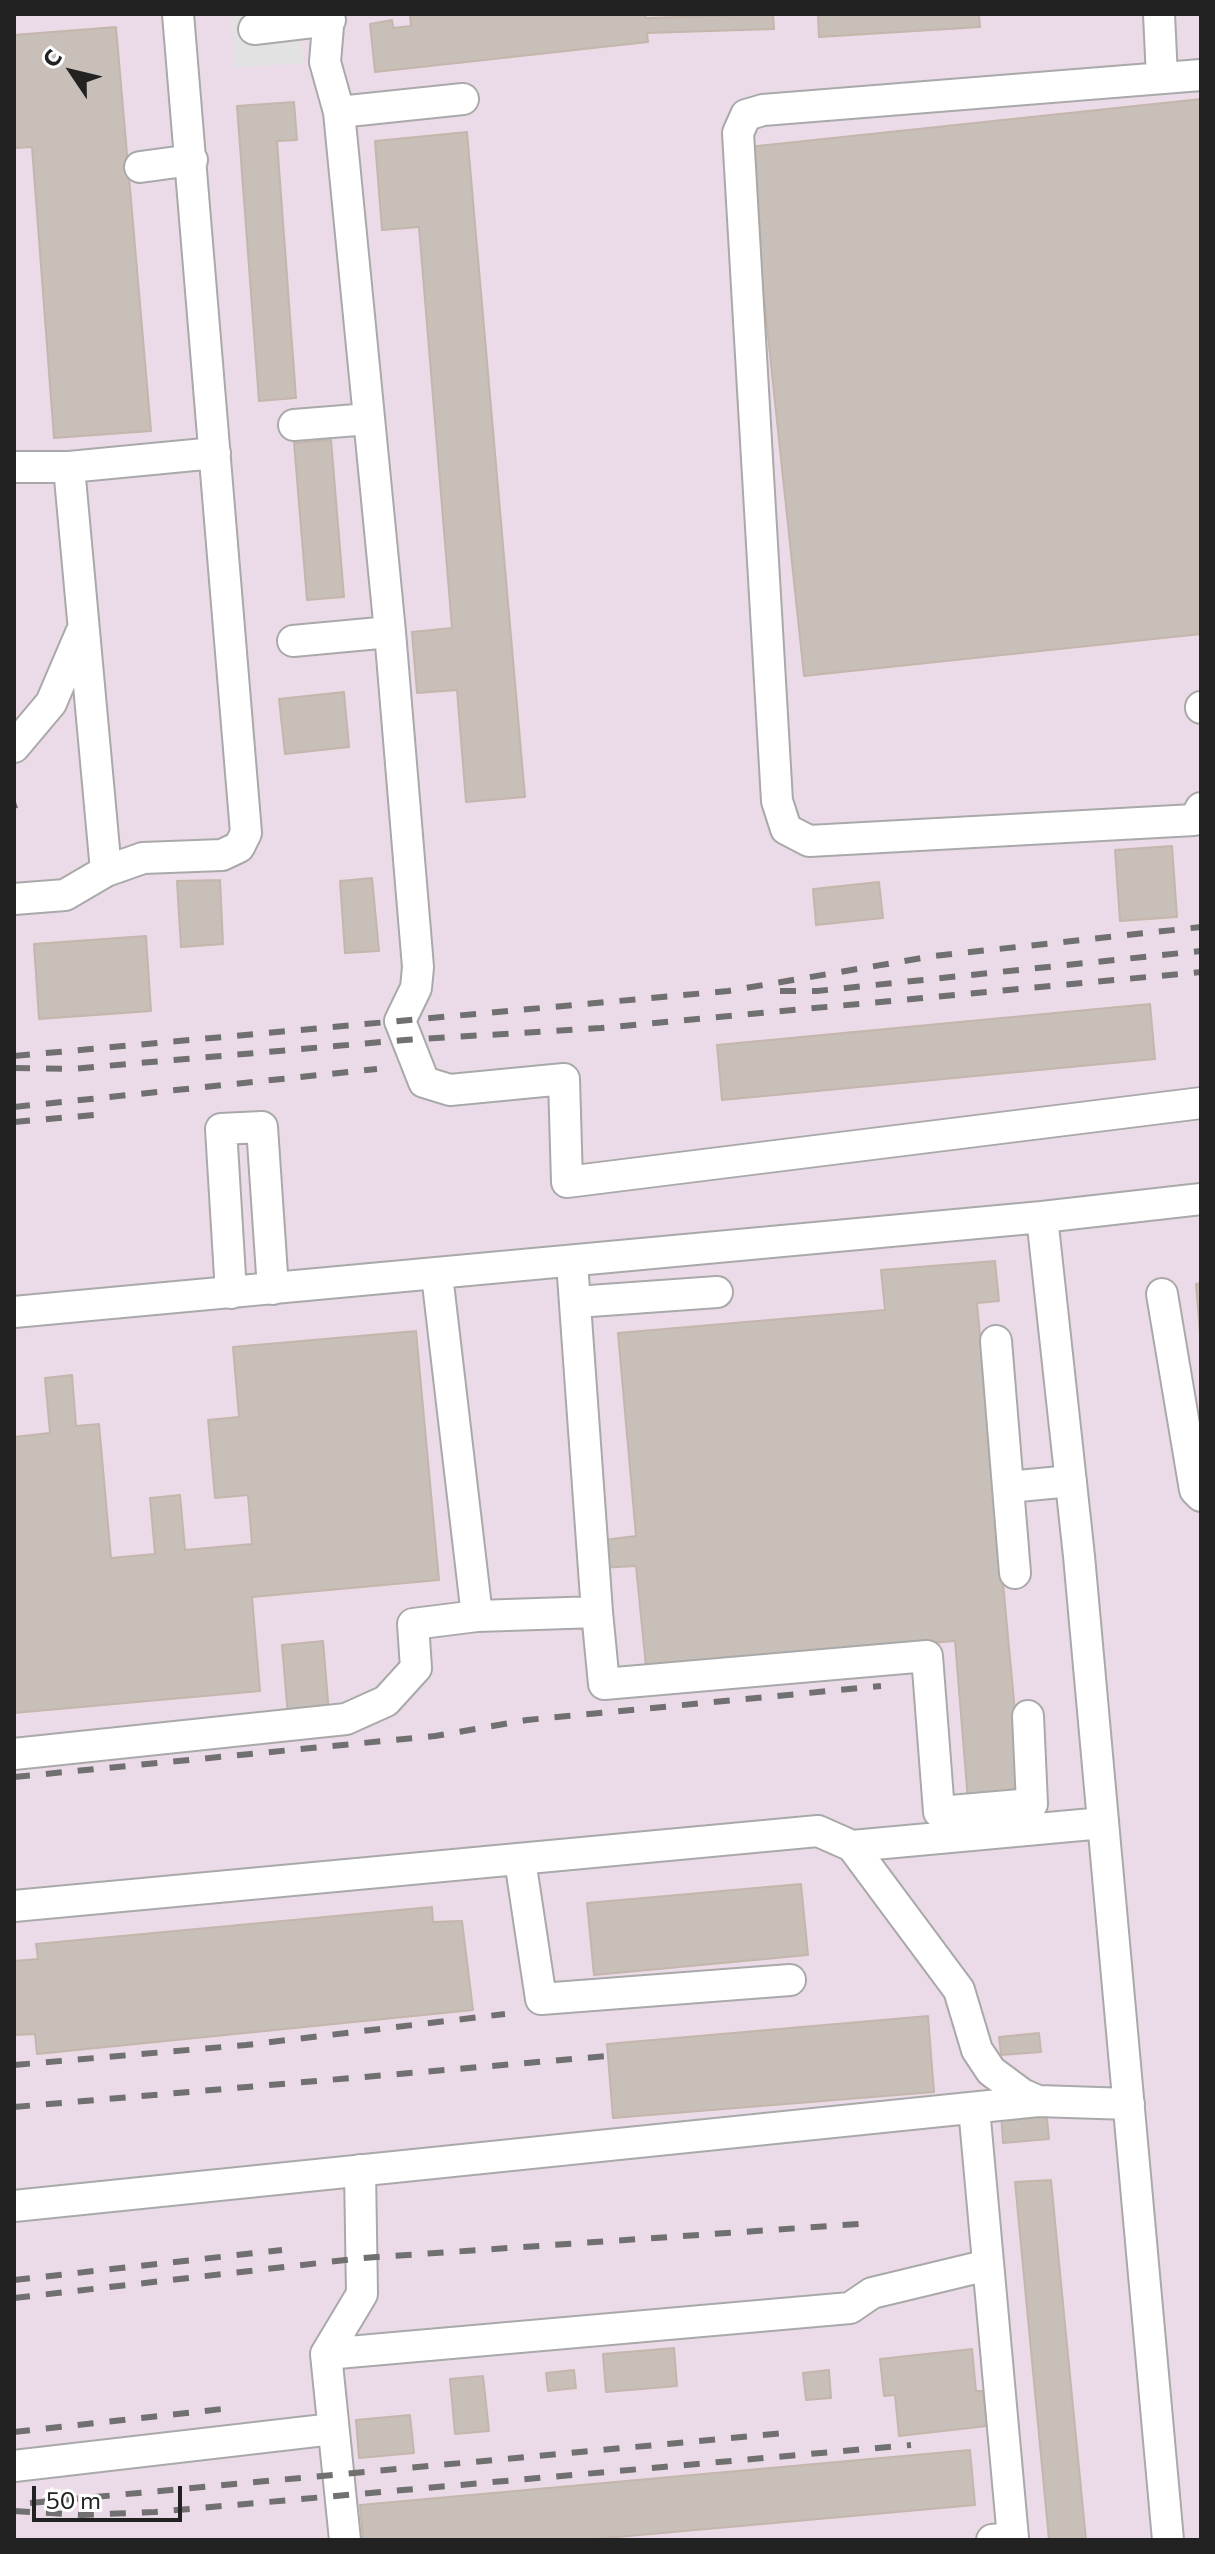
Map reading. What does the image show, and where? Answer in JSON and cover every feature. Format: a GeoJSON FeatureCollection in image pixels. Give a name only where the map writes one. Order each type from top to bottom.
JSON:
{"type":"FeatureCollection","features":[{"type":"Feature","properties":{"kind":"lane"},"geometry":{"type":"LineString","coordinates":[[14,899],[65,895],[106,871],[143,858],[222,855],[239,847],[246,833],[178,14]]}},
{"type":"Feature","properties":{"kind":"lane"},"geometry":{"type":"LineString","coordinates":[[1159,14],[1162,78]]}},
{"type":"Feature","properties":{"kind":"lane"},"geometry":{"type":"LineString","coordinates":[[254,29],[330,17],[325,62],[339,112],[390,632],[418,967],[416,988],[400,1021],[424,1082],[450,1090],[564,1079],[567,1182],[1201,1103]]}},
{"type":"Feature","properties":{"kind":"lane"},"geometry":{"type":"LineString","coordinates":[[1201,75],[763,110],[746,115],[738,133],[777,801],[786,829],[809,841],[1194,820],[1201,808]]}},
{"type":"Feature","properties":{"kind":"lane"},"geometry":{"type":"LineString","coordinates":[[339,112],[463,99]]}},
{"type":"Feature","properties":{"kind":"lane"},"geometry":{"type":"LineString","coordinates":[[140,167],[192,160]]}},
{"type":"Feature","properties":{"kind":"lane"},"geometry":{"type":"LineString","coordinates":[[294,425],[369,419]]}},
{"type":"Feature","properties":{"kind":"lane"},"geometry":{"type":"LineString","coordinates":[[14,467],[69,467],[215,453]]}},
{"type":"Feature","properties":{"kind":"lane"},"geometry":{"type":"LineString","coordinates":[[69,467],[106,871]]}},
{"type":"Feature","properties":{"kind":"lane"},"geometry":{"type":"LineString","coordinates":[[14,747],[51,703],[83,627]]}},
{"type":"Feature","properties":{"kind":"lane"},"geometry":{"type":"LineString","coordinates":[[293,641],[390,632]]}},
{"type":"Feature","properties":{"kind":"lane"},"geometry":{"type":"LineString","coordinates":[[231,1293],[221,1129],[262,1127],[273,1289]]}},
{"type":"Feature","properties":{"kind":"lane"},"geometry":{"type":"LineString","coordinates":[[14,1312],[437,1275],[1201,1199]]}},
{"type":"Feature","properties":{"kind":"lane"},"geometry":{"type":"LineString","coordinates":[[1042,1217],[1071,1481],[1168,2540]]}},
{"type":"Feature","properties":{"kind":"lane"},"geometry":{"type":"LineString","coordinates":[[572,1262],[604,1684],[927,1656],[939,1812],[1032,1804],[1028,1716]]}},
{"type":"Feature","properties":{"kind":"lane"},"geometry":{"type":"LineString","coordinates":[[437,1275],[477,1616]]}},
{"type":"Feature","properties":{"kind":"lane"},"geometry":{"type":"LineString","coordinates":[[576,1302],[717,1292]]}},
{"type":"Feature","properties":{"kind":"lane"},"geometry":{"type":"LineString","coordinates":[[1162,1294],[1195,1490],[1201,1496]]}},
{"type":"Feature","properties":{"kind":"lane"},"geometry":{"type":"LineString","coordinates":[[996,1341],[1015,1573]]}},
{"type":"Feature","properties":{"kind":"lane"},"geometry":{"type":"LineString","coordinates":[[1008,1487],[1071,1481]]}},
{"type":"Feature","properties":{"kind":"lane"},"geometry":{"type":"LineString","coordinates":[[14,1754],[346,1719],[386,1701],[416,1668],[413,1624],[477,1616],[597,1612]]}},
{"type":"Feature","properties":{"kind":"lane"},"geometry":{"type":"LineString","coordinates":[[14,1906],[818,1831],[852,1846],[1103,1823]]}},
{"type":"Feature","properties":{"kind":"lane"},"geometry":{"type":"LineString","coordinates":[[852,1846],[959,1990],[977,2050],[991,2071],[1022,2094],[1038,2101]]}},
{"type":"Feature","properties":{"kind":"lane"},"geometry":{"type":"LineString","coordinates":[[520,1860],[541,1999],[790,1980]]}},
{"type":"Feature","properties":{"kind":"lane"},"geometry":{"type":"LineString","coordinates":[[14,2206],[1038,2101],[1129,2104]]}},
{"type":"Feature","properties":{"kind":"lane"},"geometry":{"type":"LineString","coordinates":[[974,2108],[1013,2538],[992,2540]]}},
{"type":"Feature","properties":{"kind":"lane"},"geometry":{"type":"LineString","coordinates":[[345,2540],[326,2354],[362,2294],[360,2170]]}},
{"type":"Feature","properties":{"kind":"lane"},"geometry":{"type":"LineString","coordinates":[[326,2354],[850,2308],[872,2293],[988,2265]]}},
{"type":"Feature","properties":{"kind":"lane"},"geometry":{"type":"LineString","coordinates":[[14,2466],[333,2429]]}},
{"type":"Feature","properties":{"kind":"shaded area"},"geometry":{"type":"Polygon","coordinates":[[[14,14],[1201,14],[1201,2540],[14,2540],[14,14]]]}},
{"type":"Feature","properties":{"kind":"shaded area"},"geometry":{"type":"Polygon","coordinates":[[[231,14],[300,14],[303,63],[235,68],[231,14]]]}},
{"type":"Feature","properties":{"kind":"building"},"geometry":{"type":"Polygon","coordinates":[[[410,14],[645,14],[646,18],[773,14],[774,29],[647,33],[648,42],[375,72],[370,24],[392,20],[393,28],[411,26],[410,14]]]}},
{"type":"Feature","properties":{"kind":"building"},"geometry":{"type":"Polygon","coordinates":[[[818,14],[979,14],[980,27],[819,37],[818,14]]]}},
{"type":"Feature","properties":{"kind":"building"},"geometry":{"type":"Polygon","coordinates":[[[116,27],[151,431],[54,438],[32,147],[14,148],[14,35],[116,27]]]}},
{"type":"Feature","properties":{"kind":"building"},"geometry":{"type":"Polygon","coordinates":[[[1201,99],[1201,634],[804,676],[748,147],[1201,99]]]}},
{"type":"Feature","properties":{"kind":"building"},"geometry":{"type":"Polygon","coordinates":[[[294,102],[297,140],[277,141],[296,398],[259,401],[237,106],[294,102]]]}},
{"type":"Feature","properties":{"kind":"building"},"geometry":{"type":"Polygon","coordinates":[[[467,132],[525,797],[466,802],[457,690],[417,693],[412,632],[452,628],[419,227],[382,230],[375,141],[467,132]]]}},
{"type":"Feature","properties":{"kind":"building"},"geometry":{"type":"Polygon","coordinates":[[[331,440],[344,597],[307,600],[294,443],[331,440]]]}},
{"type":"Feature","properties":{"kind":"building"},"geometry":{"type":"Polygon","coordinates":[[[344,692],[349,747],[285,754],[279,699],[344,692]]]}},
{"type":"Feature","properties":{"kind":"building"},"geometry":{"type":"Polygon","coordinates":[[[1172,846],[1177,917],[1120,921],[1115,850],[1172,846]]]}},
{"type":"Feature","properties":{"kind":"building"},"geometry":{"type":"Polygon","coordinates":[[[372,878],[379,951],[345,953],[340,881],[372,878]]]}},
{"type":"Feature","properties":{"kind":"building"},"geometry":{"type":"Polygon","coordinates":[[[220,880],[223,944],[181,947],[177,881],[220,880]]]}},
{"type":"Feature","properties":{"kind":"building"},"geometry":{"type":"Polygon","coordinates":[[[879,882],[883,918],[816,925],[813,889],[879,882]]]}},
{"type":"Feature","properties":{"kind":"building"},"geometry":{"type":"Polygon","coordinates":[[[146,936],[151,1011],[39,1019],[34,944],[146,936]]]}},
{"type":"Feature","properties":{"kind":"building"},"geometry":{"type":"Polygon","coordinates":[[[1150,1004],[1155,1059],[722,1100],[717,1045],[1150,1004]]]}},
{"type":"Feature","properties":{"kind":"building"},"geometry":{"type":"Polygon","coordinates":[[[995,1261],[999,1301],[977,1303],[1023,1798],[968,1801],[955,1641],[646,1667],[636,1566],[598,1568],[596,1541],[636,1536],[618,1333],[885,1310],[881,1270],[995,1261]]]}},
{"type":"Feature","properties":{"kind":"building"},"geometry":{"type":"Polygon","coordinates":[[[1201,1283],[1201,1346],[1196,1284],[1201,1283]]]}},
{"type":"Feature","properties":{"kind":"building"},"geometry":{"type":"Polygon","coordinates":[[[416,1331],[439,1580],[252,1597],[260,1691],[14,1713],[14,1437],[50,1433],[45,1378],[72,1375],[76,1426],[99,1424],[111,1558],[155,1554],[150,1498],[180,1495],[185,1550],[252,1544],[248,1495],[215,1498],[208,1420],[239,1417],[233,1347],[416,1331]]]}},
{"type":"Feature","properties":{"kind":"building"},"geometry":{"type":"Polygon","coordinates":[[[323,1641],[329,1713],[288,1717],[282,1645],[323,1641]]]}},
{"type":"Feature","properties":{"kind":"building"},"geometry":{"type":"Polygon","coordinates":[[[801,1884],[808,1955],[594,1975],[587,1903],[801,1884]]]}},
{"type":"Feature","properties":{"kind":"building"},"geometry":{"type":"Polygon","coordinates":[[[432,1907],[433,1922],[462,1921],[473,2010],[37,2054],[35,2034],[14,2035],[14,1961],[38,1959],[36,1944],[432,1907]]]}},
{"type":"Feature","properties":{"kind":"building"},"geometry":{"type":"Polygon","coordinates":[[[928,2016],[934,2092],[613,2118],[607,2044],[928,2016]]]}},
{"type":"Feature","properties":{"kind":"building"},"geometry":{"type":"Polygon","coordinates":[[[1039,2033],[1041,2052],[1001,2055],[999,2037],[1039,2033]]]}},
{"type":"Feature","properties":{"kind":"building"},"geometry":{"type":"Polygon","coordinates":[[[1046,2108],[1049,2139],[1003,2143],[1001,2112],[1046,2108]]]}},
{"type":"Feature","properties":{"kind":"building"},"geometry":{"type":"Polygon","coordinates":[[[1051,2180],[1086,2540],[1049,2540],[1015,2182],[1051,2180]]]}},
{"type":"Feature","properties":{"kind":"building"},"geometry":{"type":"Polygon","coordinates":[[[674,2348],[677,2386],[606,2392],[603,2354],[674,2348]]]}},
{"type":"Feature","properties":{"kind":"building"},"geometry":{"type":"Polygon","coordinates":[[[972,2349],[976,2391],[983,2391],[987,2426],[899,2436],[895,2395],[884,2396],[880,2359],[972,2349]]]}},
{"type":"Feature","properties":{"kind":"building"},"geometry":{"type":"Polygon","coordinates":[[[574,2370],[576,2388],[548,2391],[546,2373],[574,2370]]]}},
{"type":"Feature","properties":{"kind":"building"},"geometry":{"type":"Polygon","coordinates":[[[829,2370],[831,2398],[806,2400],[803,2373],[829,2370]]]}},
{"type":"Feature","properties":{"kind":"building"},"geometry":{"type":"Polygon","coordinates":[[[483,2376],[489,2431],[455,2434],[450,2379],[483,2376]]]}},
{"type":"Feature","properties":{"kind":"building"},"geometry":{"type":"Polygon","coordinates":[[[410,2415],[414,2453],[359,2458],[356,2420],[410,2415]]]}},
{"type":"Feature","properties":{"kind":"building"},"geometry":{"type":"Polygon","coordinates":[[[970,2450],[975,2505],[584,2540],[363,2540],[360,2505],[970,2450]]]}},
{"type":"Feature","properties":{"kind":"railway"},"geometry":{"type":"LineString","coordinates":[[14,1056],[728,991],[934,956],[1201,927]]}},
{"type":"Feature","properties":{"kind":"railway"},"geometry":{"type":"LineString","coordinates":[[780,991],[817,991],[1201,951]]}},
{"type":"Feature","properties":{"kind":"railway"},"geometry":{"type":"LineString","coordinates":[[14,1068],[71,1069],[405,1040],[601,1028],[1201,972]]}},
{"type":"Feature","properties":{"kind":"railway"},"geometry":{"type":"LineString","coordinates":[[14,1107],[377,1069]]}},
{"type":"Feature","properties":{"kind":"railway"},"geometry":{"type":"LineString","coordinates":[[14,1122],[94,1115]]}},
{"type":"Feature","properties":{"kind":"railway"},"geometry":{"type":"LineString","coordinates":[[14,1777],[435,1736],[527,1720],[881,1686]]}},
{"type":"Feature","properties":{"kind":"railway"},"geometry":{"type":"LineString","coordinates":[[14,2065],[246,2045],[505,2014]]}},
{"type":"Feature","properties":{"kind":"railway"},"geometry":{"type":"LineString","coordinates":[[14,2107],[608,2056]]}},
{"type":"Feature","properties":{"kind":"railway"},"geometry":{"type":"LineString","coordinates":[[14,2298],[363,2258],[873,2223]]}},
{"type":"Feature","properties":{"kind":"railway"},"geometry":{"type":"LineString","coordinates":[[14,2280],[282,2250]]}},
{"type":"Feature","properties":{"kind":"railway"},"geometry":{"type":"LineString","coordinates":[[14,2432],[231,2408]]}},
{"type":"Feature","properties":{"kind":"railway"},"geometry":{"type":"LineString","coordinates":[[30,2503],[785,2433]]}},
{"type":"Feature","properties":{"kind":"railway"},"geometry":{"type":"LineString","coordinates":[[14,2511],[82,2515],[155,2512],[911,2445]]}}]}
